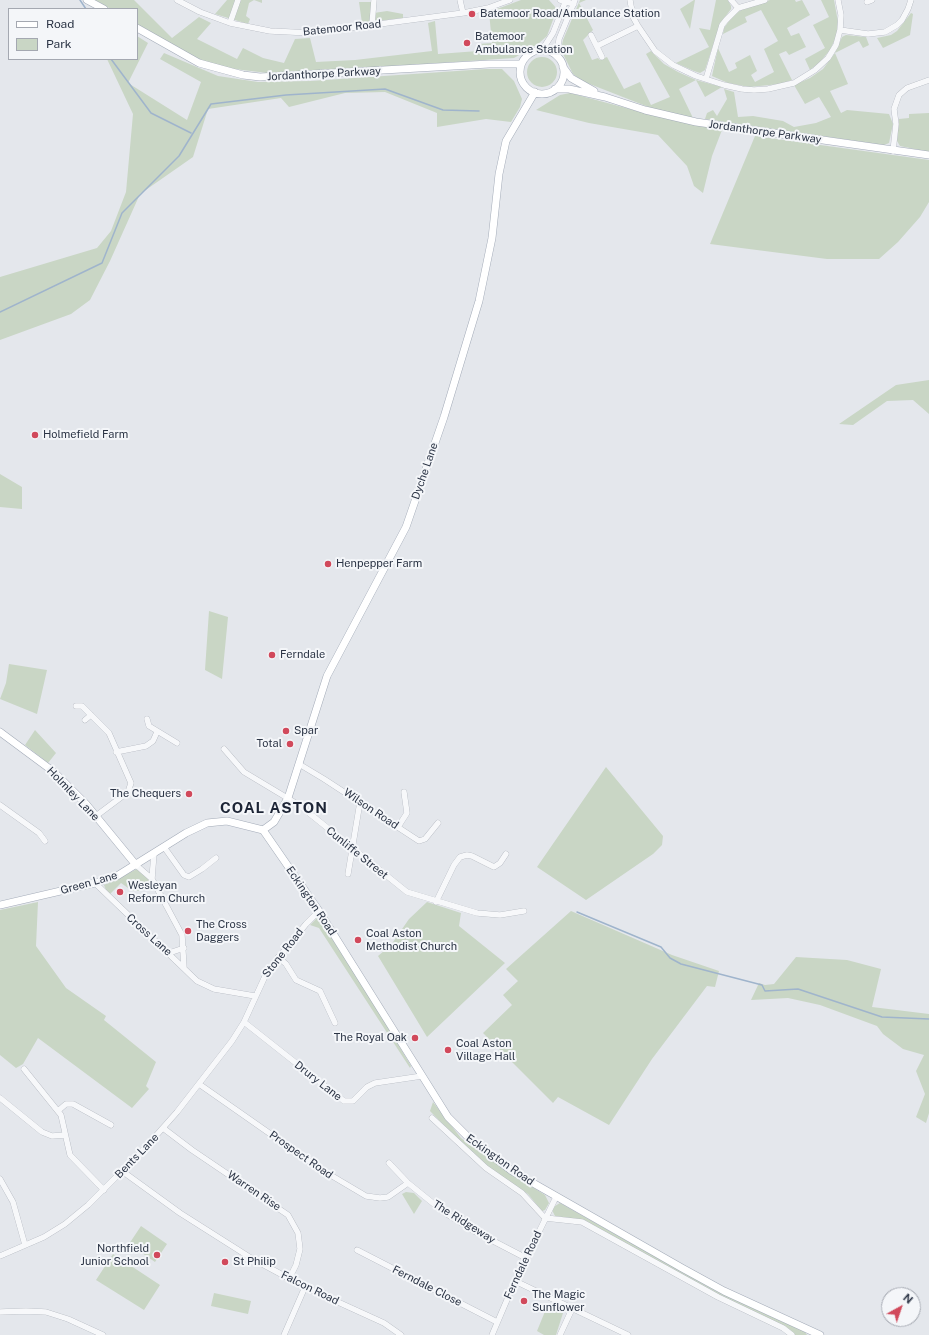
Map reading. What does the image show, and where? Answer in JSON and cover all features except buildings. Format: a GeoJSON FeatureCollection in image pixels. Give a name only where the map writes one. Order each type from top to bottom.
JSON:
{"type":"FeatureCollection","features":[{"type":"Feature","properties":{"kind":"main road"},"geometry":{"type":"LineString","coordinates":[[87,0],[102,8]]}},
{"type":"Feature","properties":{"kind":"main road","name":"Jordanthorpe Parkway"},"geometry":{"type":"LineString","coordinates":[[138,29],[198,63],[229,72],[254,76],[277,77],[490,64],[521,64]]}},
{"type":"Feature","properties":{"kind":"main road"},"geometry":{"type":"LineString","coordinates":[[542,50],[548,51],[557,57],[563,66],[563,74],[560,84],[555,89],[544,93],[535,92],[528,89],[522,81],[520,74],[521,64],[530,53],[542,50]]}},
{"type":"Feature","properties":{"kind":"main road","name":"Jordanthorpe Parkway"},"geometry":{"type":"LineString","coordinates":[[563,66],[571,78],[605,97]]}},
{"type":"Feature","properties":{"kind":"main road","name":"Jordanthorpe Parkway"},"geometry":{"type":"LineString","coordinates":[[555,89],[569,89],[605,97],[645,110],[696,122],[929,155]]}},
{"type":"Feature","properties":{"kind":"main road","name":"Dyche Lane"},"geometry":{"type":"LineString","coordinates":[[263,830],[274,822],[288,798],[327,676],[406,527],[444,416],[480,301],[492,238],[498,174],[506,141],[535,92]]}},
{"type":"Feature","properties":{"kind":"main road","name":"Holmley Lane"},"geometry":{"type":"LineString","coordinates":[[0,732],[54,772],[96,816],[136,865]]}},
{"type":"Feature","properties":{"kind":"main road","name":"Green Lane"},"geometry":{"type":"LineString","coordinates":[[0,905],[95,883],[117,876],[194,829],[213,822],[227,821],[263,830]]}},
{"type":"Feature","properties":{"kind":"main road","name":"Eckington Road"},"geometry":{"type":"LineString","coordinates":[[263,830],[319,910],[448,1117],[471,1140],[512,1171],[556,1197],[724,1291],[816,1334]]}},
{"type":"Feature","properties":{"kind":"street","name":"Batemoor Road"},"geometry":{"type":"LineString","coordinates":[[177,0],[200,12],[230,23],[255,29],[311,33],[488,8],[510,0]]}},
{"type":"Feature","properties":{"kind":"street"},"geometry":{"type":"LineString","coordinates":[[230,23],[238,0]]}},
{"type":"Feature","properties":{"kind":"street"},"geometry":{"type":"LineString","coordinates":[[372,25],[374,0]]}},
{"type":"Feature","properties":{"kind":"street"},"geometry":{"type":"LineString","coordinates":[[460,0],[462,12]]}},
{"type":"Feature","properties":{"kind":"street"},"geometry":{"type":"LineString","coordinates":[[542,50],[553,33],[564,0],[574,2],[559,39],[557,57]]}},
{"type":"Feature","properties":{"kind":"street"},"geometry":{"type":"LineString","coordinates":[[630,0],[633,17],[655,51],[681,69],[706,79],[742,89],[768,89],[788,85],[806,76],[823,63],[834,50],[840,30],[841,15],[838,0]]}},
{"type":"Feature","properties":{"kind":"street"},"geometry":{"type":"LineString","coordinates":[[731,0],[738,8]]}},
{"type":"Feature","properties":{"kind":"street"},"geometry":{"type":"LineString","coordinates":[[706,79],[722,25],[738,8],[765,0]]}},
{"type":"Feature","properties":{"kind":"street"},"geometry":{"type":"LineString","coordinates":[[840,30],[868,34],[885,32],[897,25],[902,20],[911,0]]}},
{"type":"Feature","properties":{"kind":"street"},"geometry":{"type":"LineString","coordinates":[[597,46],[638,26]]}},
{"type":"Feature","properties":{"kind":"street"},"geometry":{"type":"LineString","coordinates":[[592,35],[602,57]]}},
{"type":"Feature","properties":{"kind":"street"},"geometry":{"type":"LineString","coordinates":[[893,151],[895,131],[894,109],[899,96],[907,88],[929,80]]}},
{"type":"Feature","properties":{"kind":"street"},"geometry":{"type":"LineString","coordinates":[[76,706],[82,706],[109,733],[116,752],[130,778],[131,788],[128,792],[96,816]]}},
{"type":"Feature","properties":{"kind":"street"},"geometry":{"type":"LineString","coordinates":[[85,720],[91,715]]}},
{"type":"Feature","properties":{"kind":"street"},"geometry":{"type":"LineString","coordinates":[[147,719],[149,726],[177,743]]}},
{"type":"Feature","properties":{"kind":"street"},"geometry":{"type":"LineString","coordinates":[[116,752],[146,746],[153,741],[157,732]]}},
{"type":"Feature","properties":{"kind":"street","name":"Cunliffe Street"},"geometry":{"type":"LineString","coordinates":[[224,748],[253,779],[288,798],[407,892],[436,902],[488,915],[500,915],[524,911]]}},
{"type":"Feature","properties":{"kind":"street","name":"Wilson Road"},"geometry":{"type":"LineString","coordinates":[[299,764],[421,841],[438,823]]}},
{"type":"Feature","properties":{"kind":"street"},"geometry":{"type":"LineString","coordinates":[[398,827],[407,813],[404,792]]}},
{"type":"Feature","properties":{"kind":"street"},"geometry":{"type":"LineString","coordinates":[[348,874],[360,802]]}},
{"type":"Feature","properties":{"kind":"street"},"geometry":{"type":"LineString","coordinates":[[0,805],[39,833],[45,841]]}},
{"type":"Feature","properties":{"kind":"street"},"geometry":{"type":"LineString","coordinates":[[164,847],[184,875],[189,877],[202,870],[216,858]]}},
{"type":"Feature","properties":{"kind":"street"},"geometry":{"type":"LineString","coordinates":[[152,879],[154,853]]}},
{"type":"Feature","properties":{"kind":"street"},"geometry":{"type":"LineString","coordinates":[[436,902],[454,865],[460,857],[467,855],[472,856],[494,867],[500,863],[506,854]]}},
{"type":"Feature","properties":{"kind":"street"},"geometry":{"type":"LineString","coordinates":[[136,865],[152,879],[178,927],[184,941],[184,968]]}},
{"type":"Feature","properties":{"kind":"street","name":"Cross Lane"},"geometry":{"type":"LineString","coordinates":[[95,883],[197,981],[206,986],[256,996]]}},
{"type":"Feature","properties":{"kind":"street","name":"Stone Road"},"geometry":{"type":"LineString","coordinates":[[244,1022],[262,980],[278,957],[319,910]]}},
{"type":"Feature","properties":{"kind":"street"},"geometry":{"type":"LineString","coordinates":[[169,953],[184,948]]}},
{"type":"Feature","properties":{"kind":"street"},"geometry":{"type":"LineString","coordinates":[[278,957],[286,964],[296,980],[320,991],[329,1015],[335,1023]]}},
{"type":"Feature","properties":{"kind":"street","name":"Drury Lane"},"geometry":{"type":"LineString","coordinates":[[244,1022],[344,1101],[354,1101],[367,1087],[375,1083],[422,1076]]}},
{"type":"Feature","properties":{"kind":"street","name":"Bents Lane"},"geometry":{"type":"LineString","coordinates":[[0,1256],[65,1224],[104,1190],[163,1128],[232,1041],[244,1022]]}},
{"type":"Feature","properties":{"kind":"street"},"geometry":{"type":"LineString","coordinates":[[24,1069],[59,1110],[70,1155],[104,1190]]}},
{"type":"Feature","properties":{"kind":"street","name":"Prospect Road"},"geometry":{"type":"LineString","coordinates":[[199,1084],[322,1170],[366,1196],[380,1198],[388,1197],[408,1183]]}},
{"type":"Feature","properties":{"kind":"street"},"geometry":{"type":"LineString","coordinates":[[0,1098],[42,1132],[52,1136],[65,1135]]}},
{"type":"Feature","properties":{"kind":"street"},"geometry":{"type":"LineString","coordinates":[[59,1110],[66,1104],[73,1104],[111,1125]]}},
{"type":"Feature","properties":{"kind":"street","name":"Eckington Road"},"geometry":{"type":"LineString","coordinates":[[432,1118],[486,1168],[522,1193],[545,1218]]}},
{"type":"Feature","properties":{"kind":"street","name":"Warren Rise"},"geometry":{"type":"LineString","coordinates":[[163,1128],[192,1150],[288,1214],[298,1233],[300,1249],[299,1257],[289,1279]]}},
{"type":"Feature","properties":{"kind":"street","name":"The Ridgeway"},"geometry":{"type":"LineString","coordinates":[[389,1163],[408,1183],[455,1219],[526,1258]]}},
{"type":"Feature","properties":{"kind":"street","name":"Falcon Road"},"geometry":{"type":"LineString","coordinates":[[122,1171],[216,1237],[289,1279],[384,1323],[401,1335]]}},
{"type":"Feature","properties":{"kind":"street"},"geometry":{"type":"LineString","coordinates":[[0,1179],[14,1202],[25,1245]]}},
{"type":"Feature","properties":{"kind":"street","name":"Ferndale Road"},"geometry":{"type":"LineString","coordinates":[[492,1335],[515,1281],[556,1197]]}},
{"type":"Feature","properties":{"kind":"street"},"geometry":{"type":"LineString","coordinates":[[545,1218],[582,1222],[718,1298],[783,1328],[792,1335]]}},
{"type":"Feature","properties":{"kind":"street","name":"Ferndale Close"},"geometry":{"type":"LineString","coordinates":[[357,1250],[497,1322]]}},
{"type":"Feature","properties":{"kind":"street"},"geometry":{"type":"LineString","coordinates":[[515,1281],[628,1335]]}},
{"type":"Feature","properties":{"kind":"street"},"geometry":{"type":"LineString","coordinates":[[284,1335],[305,1287]]}},
{"type":"Feature","properties":{"kind":"street"},"geometry":{"type":"LineString","coordinates":[[560,1335],[572,1309]]}},
{"type":"Feature","properties":{"kind":"street"},"geometry":{"type":"LineString","coordinates":[[0,1312],[46,1312],[68,1319],[103,1335]]}},
{"type":"Feature","properties":{"kind":"green space"},"geometry":{"type":"Polygon","coordinates":[[[94,0],[134,0],[172,38],[199,17],[211,23],[197,39],[237,59],[243,48],[263,58],[284,63],[295,39],[310,38],[316,62],[355,60],[432,51],[428,23],[435,21],[438,54],[478,51],[478,44],[492,43],[489,12],[521,0],[549,0],[557,9],[547,36],[538,44],[514,58],[276,74],[234,69],[200,60],[138,25],[138,8],[109,8],[94,0]]]}},
{"type":"Feature","properties":{"kind":"green space"},"geometry":{"type":"Polygon","coordinates":[[[227,0],[254,0],[249,3],[246,16],[250,19],[248,24],[215,14],[227,0]]]}},
{"type":"Feature","properties":{"kind":"green space"},"geometry":{"type":"Polygon","coordinates":[[[254,0],[262,0],[262,3],[254,0]]]}},
{"type":"Feature","properties":{"kind":"green space"},"geometry":{"type":"Polygon","coordinates":[[[580,0],[586,0],[579,3],[593,30],[583,40],[592,60],[598,58],[600,60],[607,57],[624,89],[640,82],[651,105],[670,97],[646,54],[651,51],[664,64],[696,80],[679,89],[693,118],[651,108],[582,81],[573,74],[561,50],[563,40],[580,0]]]}},
{"type":"Feature","properties":{"kind":"green space"},"geometry":{"type":"Polygon","coordinates":[[[695,0],[690,29],[680,9],[695,0]]]}},
{"type":"Feature","properties":{"kind":"green space"},"geometry":{"type":"Polygon","coordinates":[[[716,0],[728,0],[731,9],[720,24],[705,70],[700,73],[676,63],[709,47],[699,28],[710,30],[716,0]]]}},
{"type":"Feature","properties":{"kind":"green space"},"geometry":{"type":"Polygon","coordinates":[[[770,0],[795,0],[796,2],[802,0],[810,15],[787,28],[791,36],[799,33],[806,47],[789,55],[786,51],[779,54],[792,80],[780,84],[749,87],[728,83],[712,76],[718,48],[729,72],[737,68],[735,63],[750,55],[757,71],[751,75],[755,82],[774,72],[764,49],[778,41],[761,10],[745,17],[747,22],[723,34],[724,28],[734,14],[745,8],[770,0]]]}},
{"type":"Feature","properties":{"kind":"green space"},"geometry":{"type":"Polygon","coordinates":[[[821,0],[834,0],[838,22],[837,35],[830,50],[820,62],[810,70],[805,59],[825,48],[813,25],[829,17],[821,0]]]}},
{"type":"Feature","properties":{"kind":"green space"},"geometry":{"type":"Polygon","coordinates":[[[359,2],[371,2],[374,13],[387,11],[403,14],[403,18],[362,23],[359,2]]]}},
{"type":"Feature","properties":{"kind":"green space"},"geometry":{"type":"Polygon","coordinates":[[[911,13],[913,14],[910,35],[883,48],[877,38],[891,35],[897,31],[911,13]]]}},
{"type":"Feature","properties":{"kind":"green space"},"geometry":{"type":"Polygon","coordinates":[[[846,35],[866,37],[869,45],[863,48],[859,41],[835,53],[842,37],[846,35]]]}},
{"type":"Feature","properties":{"kind":"green space"},"geometry":{"type":"Polygon","coordinates":[[[138,37],[148,43],[128,83],[187,120],[201,82],[160,59],[164,53],[218,76],[258,82],[311,81],[502,69],[514,81],[522,99],[520,107],[511,122],[486,119],[437,127],[437,113],[385,92],[345,93],[289,107],[281,98],[208,109],[193,157],[140,194],[110,261],[90,300],[71,314],[0,340],[0,277],[97,248],[111,231],[126,192],[133,114],[107,60],[138,60],[138,37]]]}},
{"type":"Feature","properties":{"kind":"green space"},"geometry":{"type":"Polygon","coordinates":[[[835,53],[848,84],[830,91],[841,113],[847,110],[889,114],[893,124],[889,143],[884,145],[705,119],[707,113],[713,110],[717,116],[727,99],[724,89],[734,92],[738,117],[753,116],[783,121],[794,127],[816,123],[831,117],[819,97],[805,104],[794,85],[810,78],[823,69],[835,53]]]}},
{"type":"Feature","properties":{"kind":"green space"},"geometry":{"type":"Polygon","coordinates":[[[542,57],[553,61],[557,72],[553,83],[542,87],[531,83],[527,72],[531,61],[542,57]]]}},
{"type":"Feature","properties":{"kind":"green space"},"geometry":{"type":"Polygon","coordinates":[[[696,80],[722,87],[705,97],[696,80]]]}},
{"type":"Feature","properties":{"kind":"green space"},"geometry":{"type":"Polygon","coordinates":[[[570,93],[656,116],[722,130],[712,156],[703,193],[694,186],[687,166],[658,135],[589,123],[536,110],[560,95],[570,93]]]}},
{"type":"Feature","properties":{"kind":"green space"},"geometry":{"type":"Polygon","coordinates":[[[929,113],[929,152],[900,146],[897,141],[899,119],[909,118],[909,114],[929,113]]]}},
{"type":"Feature","properties":{"kind":"green space"},"geometry":{"type":"Polygon","coordinates":[[[755,136],[929,160],[929,202],[920,217],[898,242],[879,259],[827,259],[710,244],[755,136]]]}},
{"type":"Feature","properties":{"kind":"green space"},"geometry":{"type":"Polygon","coordinates":[[[929,380],[929,414],[913,400],[887,401],[853,425],[839,424],[896,385],[929,380]]]}},
{"type":"Feature","properties":{"kind":"green space"},"geometry":{"type":"Polygon","coordinates":[[[0,474],[22,487],[22,509],[0,507],[0,474]]]}},
{"type":"Feature","properties":{"kind":"green space"},"geometry":{"type":"Polygon","coordinates":[[[209,611],[228,617],[222,679],[205,670],[209,611]]]}},
{"type":"Feature","properties":{"kind":"green space"},"geometry":{"type":"Polygon","coordinates":[[[9,664],[47,670],[37,714],[0,699],[6,683],[9,664]]]}},
{"type":"Feature","properties":{"kind":"green space"},"geometry":{"type":"Polygon","coordinates":[[[35,730],[56,753],[48,763],[25,745],[35,730]]]}},
{"type":"Feature","properties":{"kind":"green space"},"geometry":{"type":"Polygon","coordinates":[[[606,767],[663,836],[662,845],[653,854],[586,900],[537,867],[606,767]]]}},
{"type":"Feature","properties":{"kind":"green space"},"geometry":{"type":"Polygon","coordinates":[[[137,869],[148,879],[152,886],[138,891],[131,890],[121,883],[110,894],[106,890],[104,885],[137,869]]]}},
{"type":"Feature","properties":{"kind":"green space"},"geometry":{"type":"Polygon","coordinates":[[[38,902],[36,946],[66,988],[106,1016],[104,1020],[156,1062],[146,1086],[149,1089],[132,1108],[38,1038],[23,1064],[16,1068],[0,1055],[0,910],[38,902]]]}},
{"type":"Feature","properties":{"kind":"green space"},"geometry":{"type":"Polygon","coordinates":[[[427,902],[461,913],[459,926],[505,963],[427,1037],[378,956],[391,945],[409,919],[427,902]]]}},
{"type":"Feature","properties":{"kind":"green space"},"geometry":{"type":"Polygon","coordinates":[[[571,911],[672,955],[719,971],[715,987],[707,986],[652,1059],[609,1125],[558,1097],[553,1103],[483,1033],[512,1005],[503,995],[518,981],[506,969],[571,911]]]}},
{"type":"Feature","properties":{"kind":"green space"},"geometry":{"type":"Polygon","coordinates":[[[317,918],[319,918],[374,1004],[411,1066],[410,1068],[319,928],[310,925],[317,918]]]}},
{"type":"Feature","properties":{"kind":"green space"},"geometry":{"type":"Polygon","coordinates":[[[796,957],[847,960],[881,969],[872,1007],[929,1014],[929,1113],[926,1123],[916,1117],[925,1094],[916,1071],[924,1055],[903,1049],[883,1034],[877,1026],[820,1005],[788,998],[751,1000],[759,983],[765,985],[774,984],[796,957]]]}},
{"type":"Feature","properties":{"kind":"green space"},"geometry":{"type":"Polygon","coordinates":[[[433,1102],[461,1138],[502,1168],[545,1195],[549,1203],[545,1210],[542,1211],[528,1194],[493,1171],[459,1141],[430,1111],[433,1102]]]}},
{"type":"Feature","properties":{"kind":"green space"},"geometry":{"type":"Polygon","coordinates":[[[406,1192],[414,1193],[422,1201],[414,1214],[402,1194],[406,1192]]]}},
{"type":"Feature","properties":{"kind":"green space"},"geometry":{"type":"Polygon","coordinates":[[[560,1203],[718,1292],[805,1332],[807,1335],[795,1335],[787,1328],[714,1293],[584,1220],[555,1216],[552,1210],[560,1203]]]}},
{"type":"Feature","properties":{"kind":"green space"},"geometry":{"type":"Polygon","coordinates":[[[141,1226],[167,1244],[155,1262],[129,1244],[141,1226]]]}},
{"type":"Feature","properties":{"kind":"green space"},"geometry":{"type":"Polygon","coordinates":[[[113,1254],[160,1285],[144,1310],[96,1280],[113,1254]]]}},
{"type":"Feature","properties":{"kind":"green space"},"geometry":{"type":"Polygon","coordinates":[[[214,1293],[251,1301],[248,1314],[211,1306],[214,1293]]]}},
{"type":"Feature","properties":{"kind":"green space"},"geometry":{"type":"Polygon","coordinates":[[[548,1304],[563,1313],[556,1335],[544,1335],[537,1331],[548,1304]]]}},
{"type":"Feature","properties":{"kind":"waterway"},"geometry":{"type":"LineString","coordinates":[[80,0],[85,8]]}},
{"type":"Feature","properties":{"kind":"waterway"},"geometry":{"type":"LineString","coordinates":[[112,60],[151,113],[191,133]]}},
{"type":"Feature","properties":{"kind":"waterway"},"geometry":{"type":"LineString","coordinates":[[0,312],[102,263],[122,213],[179,156],[211,104],[286,95],[385,89],[443,110],[479,111]]}},
{"type":"Feature","properties":{"kind":"waterway"},"geometry":{"type":"LineString","coordinates":[[577,912],[661,947],[670,958],[681,964],[762,985],[765,991],[798,989],[882,1017],[929,1019]]}},
{"type":"Feature","properties":{"kind":"place","name":"Batemoor Road/Ambulance Station"},"geometry":{"type":"Point","coordinates":[472,14]}},
{"type":"Feature","properties":{"kind":"place","name":"Batemoor Ambulance Station"},"geometry":{"type":"Point","coordinates":[467,43]}},
{"type":"Feature","properties":{"kind":"place","name":"Holmefield Farm"},"geometry":{"type":"Point","coordinates":[35,435]}},
{"type":"Feature","properties":{"kind":"place","name":"Henpepper Farm"},"geometry":{"type":"Point","coordinates":[328,564]}},
{"type":"Feature","properties":{"kind":"place","name":"Ferndale"},"geometry":{"type":"Point","coordinates":[272,655]}},
{"type":"Feature","properties":{"kind":"place","name":"Spar"},"geometry":{"type":"Point","coordinates":[286,731]}},
{"type":"Feature","properties":{"kind":"place","name":"Total"},"geometry":{"type":"Point","coordinates":[290,744]}},
{"type":"Feature","properties":{"kind":"place","name":"The Chequers"},"geometry":{"type":"Point","coordinates":[189,794]}},
{"type":"Feature","properties":{"kind":"place","name":"Wesleyan Reform Church"},"geometry":{"type":"Point","coordinates":[120,892]}},
{"type":"Feature","properties":{"kind":"place","name":"The Cross Daggers"},"geometry":{"type":"Point","coordinates":[188,931]}},
{"type":"Feature","properties":{"kind":"place","name":"Coal Aston Methodist Church"},"geometry":{"type":"Point","coordinates":[358,940]}},
{"type":"Feature","properties":{"kind":"place","name":"The Royal Oak"},"geometry":{"type":"Point","coordinates":[415,1038]}},
{"type":"Feature","properties":{"kind":"place","name":"Coal Aston Village Hall"},"geometry":{"type":"Point","coordinates":[448,1050]}},
{"type":"Feature","properties":{"kind":"place","name":"Northfield Junior School"},"geometry":{"type":"Point","coordinates":[157,1255]}},
{"type":"Feature","properties":{"kind":"place","name":"St Philip"},"geometry":{"type":"Point","coordinates":[225,1262]}},
{"type":"Feature","properties":{"kind":"place","name":"The Magic Sunflower"},"geometry":{"type":"Point","coordinates":[524,1301]}},
{"type":"Feature","properties":{"kind":"district","name":"COAL ASTON"},"geometry":{"type":"Point","coordinates":[274,808]}}]}
